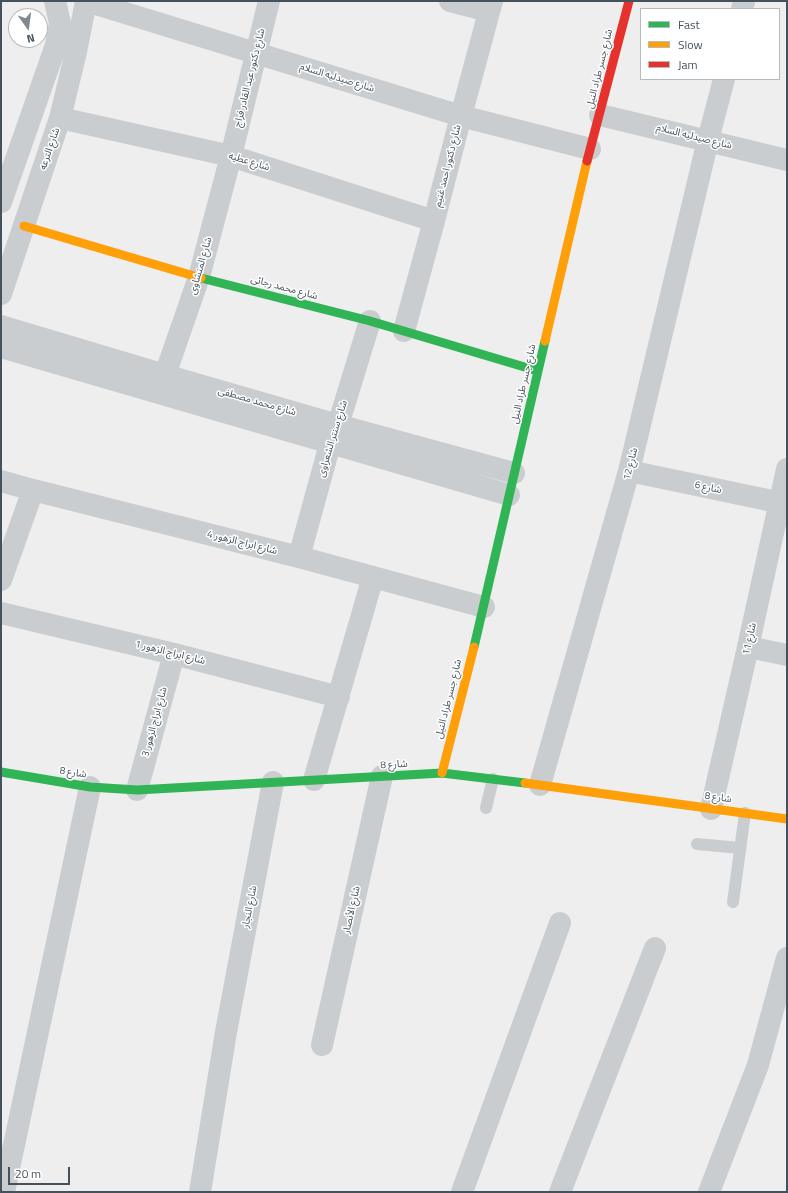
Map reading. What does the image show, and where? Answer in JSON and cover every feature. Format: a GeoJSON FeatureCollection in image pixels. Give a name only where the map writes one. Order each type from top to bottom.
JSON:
{"type":"FeatureCollection","features":[{"type":"Feature","properties":{"kind":"street"},"geometry":{"type":"LineString","coordinates":[[1,202],[56,44],[60,23],[55,1]]}},
{"type":"Feature","properties":{"kind":"street","name":"شارع صيدليه السلام"},"geometry":{"type":"LineString","coordinates":[[86,1],[461,116],[590,149]]}},
{"type":"Feature","properties":{"kind":"street","name":"شارع الترعه"},"geometry":{"type":"LineString","coordinates":[[1,294],[60,118],[76,52],[86,1]]}},
{"type":"Feature","properties":{"kind":"street","name":"شارع دكتور عبد القادر فراج"},"geometry":{"type":"LineString","coordinates":[[231,156],[269,1]]}},
{"type":"Feature","properties":{"kind":"street"},"geometry":{"type":"LineString","coordinates":[[450,1],[491,6]]}},
{"type":"Feature","properties":{"kind":"street","name":"شارع جسر طراد النيل"},"geometry":{"type":"LineString","coordinates":[[442,773],[484,607],[590,149],[629,1]]}},
{"type":"Feature","properties":{"kind":"street","name":"شارع دكتور احمد غنيم"},"geometry":{"type":"LineString","coordinates":[[404,331],[491,6]]}},
{"type":"Feature","properties":{"kind":"street","name":"شارع 12"},"geometry":{"type":"LineString","coordinates":[[540,785],[629,471],[724,80]]}},
{"type":"Feature","properties":{"kind":"street","name":"شارع صيدليه السلام"},"geometry":{"type":"LineString","coordinates":[[600,115],[787,160]]}},
{"type":"Feature","properties":{"kind":"street","name":"شارع عطيه"},"geometry":{"type":"LineString","coordinates":[[60,118],[231,156],[434,221]]}},
{"type":"Feature","properties":{"kind":"street","name":"شارع المنشاوى"},"geometry":{"type":"LineString","coordinates":[[165,375],[199,277],[231,156]]}},
{"type":"Feature","properties":{"kind":"street","name":"شارع محمد رجائى"},"geometry":{"type":"LineString","coordinates":[[24,226],[199,277],[370,321],[538,370]]}},
{"type":"Feature","properties":{"kind":"street","name":"شارع سنتر الشعراوى"},"geometry":{"type":"LineString","coordinates":[[299,557],[334,434],[370,321]]}},
{"type":"Feature","properties":{"kind":"street","name":"شارع محمد مصطفى"},"geometry":{"type":"LineString","coordinates":[[1,326],[165,375],[509,495]]}},
{"type":"Feature","properties":{"kind":"street","name":"شارع محمد مصطفى"},"geometry":{"type":"LineString","coordinates":[[1,347],[334,434],[514,473]]}},
{"type":"Feature","properties":{"kind":"street","name":"شارع 11"},"geometry":{"type":"LineString","coordinates":[[711,809],[783,503],[787,470]]}},
{"type":"Feature","properties":{"kind":"street","name":"شارع 6"},"geometry":{"type":"LineString","coordinates":[[629,471],[783,503]]}},
{"type":"Feature","properties":{"kind":"street","name":"شارع ابراج الزهور 4"},"geometry":{"type":"LineString","coordinates":[[1,481],[299,557],[484,607]]}},
{"type":"Feature","properties":{"kind":"street"},"geometry":{"type":"LineString","coordinates":[[1,580],[33,490]]}},
{"type":"Feature","properties":{"kind":"street"},"geometry":{"type":"LineString","coordinates":[[314,780],[373,577]]}},
{"type":"Feature","properties":{"kind":"street","name":"شارع ابراج الزهور 1"},"geometry":{"type":"LineString","coordinates":[[1,613],[174,654],[339,697]]}},
{"type":"Feature","properties":{"kind":"street"},"geometry":{"type":"LineString","coordinates":[[748,647],[787,655]]}},
{"type":"Feature","properties":{"kind":"street","name":"شارع ابراج الزهور 3"},"geometry":{"type":"LineString","coordinates":[[137,790],[174,654]]}},
{"type":"Feature","properties":{"kind":"street","name":"شارع 8"},"geometry":{"type":"LineString","coordinates":[[1,772],[90,787],[137,790],[442,773],[787,819]]}},
{"type":"Feature","properties":{"kind":"street","name":"شارع الأنصار"},"geometry":{"type":"LineString","coordinates":[[322,1045],[382,776]]}},
{"type":"Feature","properties":{"kind":"street","name":"شارع النجار"},"geometry":{"type":"LineString","coordinates":[[200,1192],[226,1032],[274,782]]}},
{"type":"Feature","properties":{"kind":"street"},"geometry":{"type":"LineString","coordinates":[[4,1192],[90,787]]}},
{"type":"Feature","properties":{"kind":"street"},"geometry":{"type":"LineString","coordinates":[[462,1192],[560,923]]}},
{"type":"Feature","properties":{"kind":"street"},"geometry":{"type":"LineString","coordinates":[[560,1192],[655,948]]}},
{"type":"Feature","properties":{"kind":"street"},"geometry":{"type":"LineString","coordinates":[[710,1192],[758,1065],[787,958]]}},
{"type":"Feature","properties":{"kind":"lane"},"geometry":{"type":"LineString","coordinates":[[486,808],[493,779]]}},
{"type":"Feature","properties":{"kind":"lane"},"geometry":{"type":"LineString","coordinates":[[733,902],[745,813]]}},
{"type":"Feature","properties":{"kind":"lane"},"geometry":{"type":"LineString","coordinates":[[697,844],[740,848]]}},
{"type":"Feature","properties":{"kind":"traffic: fast"},"geometry":{"type":"LineString","coordinates":[[201,278],[370,321],[538,371]]}},
{"type":"Feature","properties":{"kind":"traffic: fast"},"geometry":{"type":"LineString","coordinates":[[474,647],[545,341]]}},
{"type":"Feature","properties":{"kind":"traffic: fast"},"geometry":{"type":"LineString","coordinates":[[1,772],[90,787],[137,790],[442,773],[525,783]]}},
{"type":"Feature","properties":{"kind":"traffic: slow"},"geometry":{"type":"LineString","coordinates":[[545,341],[587,161]]}},
{"type":"Feature","properties":{"kind":"traffic: slow"},"geometry":{"type":"LineString","coordinates":[[24,226],[201,278]]}},
{"type":"Feature","properties":{"kind":"traffic: slow"},"geometry":{"type":"LineString","coordinates":[[442,773],[474,647]]}},
{"type":"Feature","properties":{"kind":"traffic: slow"},"geometry":{"type":"LineString","coordinates":[[525,783],[787,819]]}},
{"type":"Feature","properties":{"kind":"traffic: jam"},"geometry":{"type":"LineString","coordinates":[[587,161],[629,1]]}}]}
